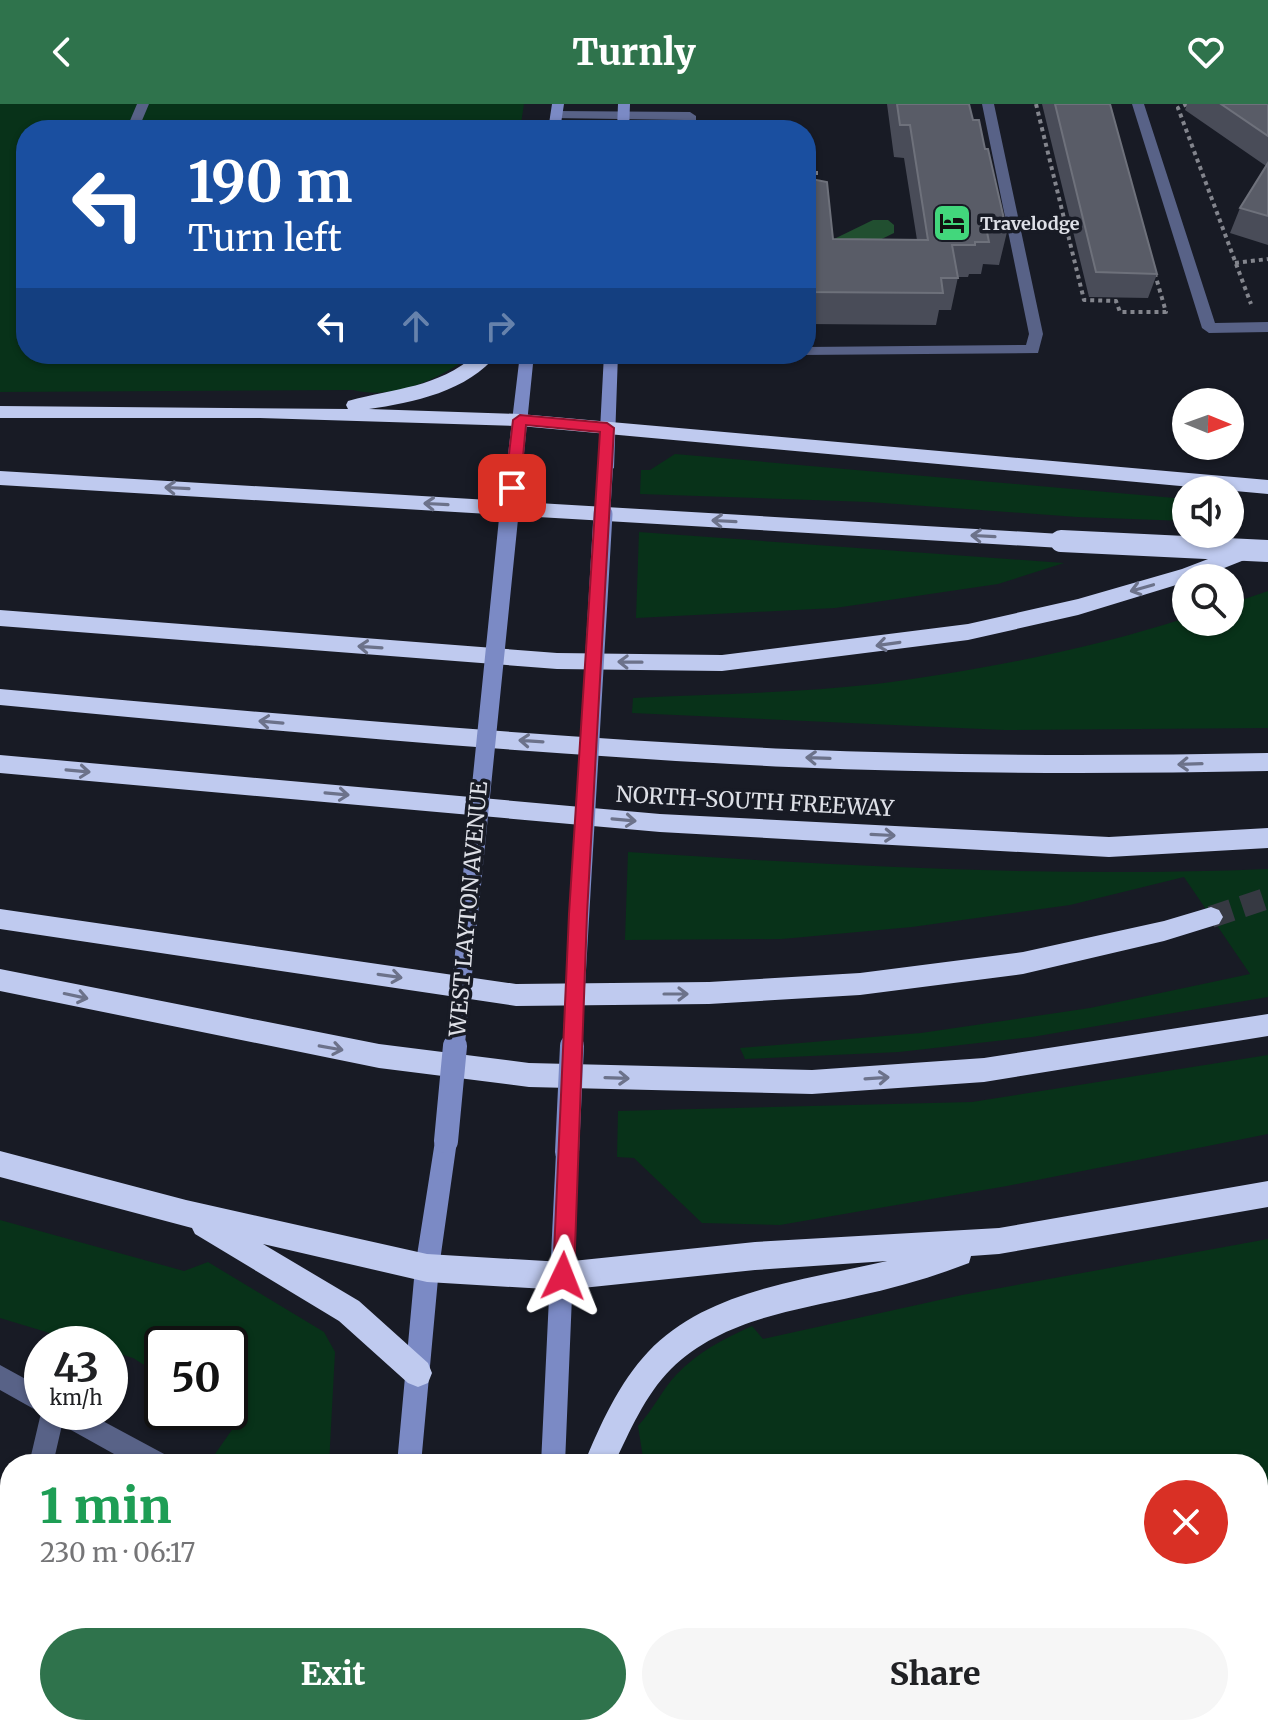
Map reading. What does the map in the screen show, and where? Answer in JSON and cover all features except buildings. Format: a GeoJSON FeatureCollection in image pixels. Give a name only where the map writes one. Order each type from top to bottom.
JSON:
{"type":"FeatureCollection","features":[{"type":"Feature","properties":{"kind":"highway"},"geometry":{"type":"LineString","coordinates":[[260,412],[401,399],[442,386],[477,364]]}},
{"type":"Feature","properties":{"kind":"highway"},"geometry":{"type":"LineString","coordinates":[[0,412],[260,412],[520,420],[1262,487]]}},
{"type":"Feature","properties":{"kind":"highway"},"geometry":{"type":"LineString","coordinates":[[0,478],[1268,551]]}},
{"type":"Feature","properties":{"kind":"highway"},"geometry":{"type":"LineString","coordinates":[[0,618],[557,661],[722,663],[968,632],[1078,607],[1189,574],[1268,543]]}},
{"type":"Feature","properties":{"kind":"highway","name":"NORTH-SOUTH FREEWAY"},"geometry":{"type":"LineString","coordinates":[[0,697],[293,724],[678,752],[1135,766],[1268,762]]}},
{"type":"Feature","properties":{"kind":"highway","name":"NORTH-SOUTH FREEWAY"},"geometry":{"type":"LineString","coordinates":[[0,764],[660,823],[1109,847],[1268,838]]}},
{"type":"Feature","properties":{"kind":"highway"},"geometry":{"type":"LineString","coordinates":[[0,919],[530,995],[709,993],[860,984],[1023,963],[1164,931],[1211,917]]}},
{"type":"Feature","properties":{"kind":"highway"},"geometry":{"type":"LineString","coordinates":[[0,980],[379,1056],[529,1075],[660,1080],[812,1082],[984,1070],[1268,1025]]}},
{"type":"Feature","properties":{"kind":"highway"},"geometry":{"type":"LineString","coordinates":[[0,1164],[186,1213],[427,1268],[563,1276],[755,1256],[999,1241],[1268,1194]]}},
{"type":"Feature","properties":{"kind":"highway"},"geometry":{"type":"LineString","coordinates":[[186,1213],[349,1311],[418,1373]]}},
{"type":"Feature","properties":{"kind":"highway"},"geometry":{"type":"LineString","coordinates":[[604,1454],[629,1403],[662,1359],[703,1329],[761,1304],[889,1275],[999,1241]]}},
{"type":"Feature","properties":{"kind":"main road","name":"WEST LAYTON AVENUE"},"geometry":{"type":"LineString","coordinates":[[410,1454],[427,1268],[446,1141],[476,821],[526,364]]}},
{"type":"Feature","properties":{"kind":"main road"},"geometry":{"type":"LineString","coordinates":[[554,1454],[578,914],[610,364]]}},
{"type":"Feature","properties":{"kind":"lane"},"geometry":{"type":"LineString","coordinates":[[816,352],[1033,350],[1036,334],[988,104]]}},
{"type":"Feature","properties":{"kind":"lane"},"geometry":{"type":"LineString","coordinates":[[1138,104],[1209,328],[1268,327]]}},
{"type":"Feature","properties":{"kind":"lane"},"geometry":{"type":"LineString","coordinates":[[557,109],[624,110],[690,116],[690,120]]}},
{"type":"Feature","properties":{"kind":"lane"},"geometry":{"type":"LineString","coordinates":[[0,1377],[24,1391]]}},
{"type":"Feature","properties":{"kind":"lane"},"geometry":{"type":"LineString","coordinates":[[43,1454],[49,1430]]}},
{"type":"Feature","properties":{"kind":"lane"},"geometry":{"type":"LineString","coordinates":[[95,1430],[139,1454]]}},
{"type":"Feature","properties":{"kind":"path"},"geometry":{"type":"LineString","coordinates":[[1036,104],[1084,300],[1116,301],[1120,312],[1166,312],[1153,268]]}},
{"type":"Feature","properties":{"kind":"path"},"geometry":{"type":"LineString","coordinates":[[1167,104],[1178,108],[1187,104]]}},
{"type":"Feature","properties":{"kind":"path"},"geometry":{"type":"LineString","coordinates":[[1178,108],[1250,304],[1259,304]]}},
{"type":"Feature","properties":{"kind":"path"},"geometry":{"type":"LineString","coordinates":[[1235,263],[1268,259]]}},
{"type":"Feature","properties":{"kind":"shaded area"},"geometry":{"type":"Polygon","coordinates":[[[0,104],[524,104],[522,120],[16,120],[16,364],[458,364],[415,386],[384,392],[0,392],[0,104]]]}},
{"type":"Feature","properties":{"kind":"shaded area"},"geometry":{"type":"Polygon","coordinates":[[[873,220],[888,220],[894,225],[894,233],[853,253],[834,239],[873,220]]]}},
{"type":"Feature","properties":{"kind":"shaded area"},"geometry":{"type":"Polygon","coordinates":[[[675,454],[1172,498],[1172,520],[869,502],[640,494],[641,470],[650,470],[675,454]]]}},
{"type":"Feature","properties":{"kind":"shaded area"},"geometry":{"type":"Polygon","coordinates":[[[639,532],[1064,563],[998,584],[835,608],[636,618],[639,532]]]}},
{"type":"Feature","properties":{"kind":"shaded area"},"geometry":{"type":"Polygon","coordinates":[[[1268,591],[1268,728],[1004,730],[632,713],[633,698],[876,684],[1033,658],[1172,622],[1172,636],[1244,636],[1244,599],[1268,591]]]}},
{"type":"Feature","properties":{"kind":"shaded area"},"geometry":{"type":"Polygon","coordinates":[[[628,852],[868,866],[1028,871],[1268,869],[1268,997],[1032,1037],[899,1052],[745,1059],[740,1048],[921,1033],[1090,1008],[1250,974],[1184,877],[1070,905],[912,927],[782,939],[625,940],[628,852]]]}},
{"type":"Feature","properties":{"kind":"shaded area"},"geometry":{"type":"Polygon","coordinates":[[[1268,1055],[1268,1134],[1007,1186],[780,1225],[702,1223],[634,1158],[617,1157],[618,1111],[972,1102],[1268,1055]]]}},
{"type":"Feature","properties":{"kind":"shaded area"},"geometry":{"type":"Polygon","coordinates":[[[0,1220],[184,1271],[208,1262],[324,1332],[335,1352],[330,1454],[215,1454],[232,1430],[248,1430],[248,1326],[144,1326],[144,1365],[128,1356],[128,1326],[26,1326],[0,1318],[0,1220]]]}},
{"type":"Feature","properties":{"kind":"shaded area"},"geometry":{"type":"Polygon","coordinates":[[[1268,1239],[1268,1454],[642,1454],[638,1426],[671,1381],[693,1359],[731,1336],[752,1326],[763,1339],[962,1295],[1268,1239]]]}},
{"type":"Feature","properties":{"kind":"tunnel"},"geometry":{"type":"LineString","coordinates":[[1211,917],[1268,898]]}},
{"type":"Feature","properties":{"kind":"place","name":"Travelodge"},"geometry":{"type":"Point","coordinates":[952,223]}},
{"type":"Feature","properties":{"kind":"route"},"geometry":{"type":"LineString","coordinates":[[512,488],[520,420],[607,428],[578,914],[563,1276]]}}]}
